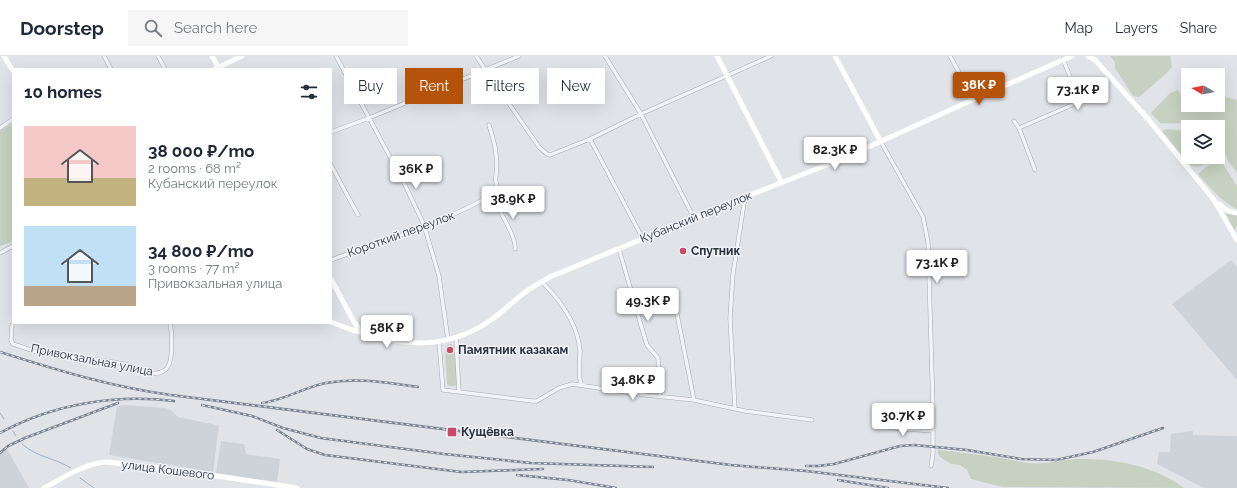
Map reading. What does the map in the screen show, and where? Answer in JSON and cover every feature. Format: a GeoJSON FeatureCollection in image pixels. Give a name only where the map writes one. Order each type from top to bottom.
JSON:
{"type":"FeatureCollection","features":[{"type":"Feature","properties":{"kind":"street"},"geometry":{"type":"LineString","coordinates":[[4,56],[12,69]]}},
{"type":"Feature","properties":{"kind":"street"},"geometry":{"type":"LineString","coordinates":[[104,56],[110,68]]}},
{"type":"Feature","properties":{"kind":"street"},"geometry":{"type":"LineString","coordinates":[[158,56],[164,68]]}},
{"type":"Feature","properties":{"kind":"street"},"geometry":{"type":"LineString","coordinates":[[212,56],[218,68],[242,56]]}},
{"type":"Feature","properties":{"kind":"street"},"geometry":{"type":"LineString","coordinates":[[336,56],[406,187],[424,225],[439,276],[448,340]]}},
{"type":"Feature","properties":{"kind":"street"},"geometry":{"type":"LineString","coordinates":[[476,56],[484,68]]}},
{"type":"Feature","properties":{"kind":"street"},"geometry":{"type":"LineString","coordinates":[[490,68],[519,56]]}},
{"type":"Feature","properties":{"kind":"street"},"geometry":{"type":"LineString","coordinates":[[605,56],[641,114],[694,218]]}},
{"type":"Feature","properties":{"kind":"street"},"geometry":{"type":"LineString","coordinates":[[717,56],[782,183]]}},
{"type":"Feature","properties":{"kind":"street"},"geometry":{"type":"LineString","coordinates":[[509,104],[539,148],[550,155],[590,139],[641,114],[772,56]]}},
{"type":"Feature","properties":{"kind":"street"},"geometry":{"type":"LineString","coordinates":[[835,56],[920,211],[925,224],[928,242],[933,431],[933,454],[931,466]]}},
{"type":"Feature","properties":{"kind":"street"},"geometry":{"type":"LineString","coordinates":[[950,56],[961,76],[970,101]]}},
{"type":"Feature","properties":{"kind":"street"},"geometry":{"type":"LineString","coordinates":[[1088,56],[1095,60],[1148,119],[1214,200],[1237,240]]}},
{"type":"Feature","properties":{"kind":"street","name":"Кубанский переулок"},"geometry":{"type":"LineString","coordinates":[[332,322],[364,334],[400,342],[439,342],[456,339],[475,331],[528,290],[552,276],[842,160],[1067,57],[1078,97],[1077,102],[1019,128]]}},
{"type":"Feature","properties":{"kind":"street"},"geometry":{"type":"LineString","coordinates":[[332,132],[471,76]]}},
{"type":"Feature","properties":{"kind":"street"},"geometry":{"type":"LineString","coordinates":[[0,128],[12,120]]}},
{"type":"Feature","properties":{"kind":"street"},"geometry":{"type":"LineString","coordinates":[[1014,121],[1019,128],[1035,170]]}},
{"type":"Feature","properties":{"kind":"street"},"geometry":{"type":"LineString","coordinates":[[489,125],[498,159],[495,189],[490,195],[509,229],[515,242],[515,249]]}},
{"type":"Feature","properties":{"kind":"street"},"geometry":{"type":"LineString","coordinates":[[590,139],[643,239]]}},
{"type":"Feature","properties":{"kind":"street"},"geometry":{"type":"LineString","coordinates":[[332,167],[358,215]]}},
{"type":"Feature","properties":{"kind":"street","name":"Короткий переулок"},"geometry":{"type":"LineString","coordinates":[[332,260],[458,213],[490,195]]}},
{"type":"Feature","properties":{"kind":"street"},"geometry":{"type":"LineString","coordinates":[[735,409],[730,318],[733,274],[744,198]]}},
{"type":"Feature","properties":{"kind":"street"},"geometry":{"type":"LineString","coordinates":[[1214,200],[1228,211],[1237,213]]}},
{"type":"Feature","properties":{"kind":"street"},"geometry":{"type":"LineString","coordinates":[[0,253],[12,247]]}},
{"type":"Feature","properties":{"kind":"street"},"geometry":{"type":"LineString","coordinates":[[619,249],[642,332],[648,345],[658,358],[660,396]]}},
{"type":"Feature","properties":{"kind":"street"},"geometry":{"type":"LineString","coordinates":[[332,282],[354,322],[364,334]]}},
{"type":"Feature","properties":{"kind":"street"},"geometry":{"type":"LineString","coordinates":[[542,282],[562,305],[575,330],[580,350],[579,378],[581,385]]}},
{"type":"Feature","properties":{"kind":"street"},"geometry":{"type":"LineString","coordinates":[[676,309],[694,400]]}},
{"type":"Feature","properties":{"kind":"street","name":"Привокзальная улица"},"geometry":{"type":"LineString","coordinates":[[12,325],[11,340],[13,344],[43,353],[109,361],[127,365],[150,373],[160,372],[167,369],[170,362],[170,324]]}},
{"type":"Feature","properties":{"kind":"street"},"geometry":{"type":"LineString","coordinates":[[456,339],[459,392]]}},
{"type":"Feature","properties":{"kind":"street"},"geometry":{"type":"LineString","coordinates":[[439,342],[443,390],[537,401],[552,391],[566,385],[581,385],[694,400],[735,409],[812,420]]}},
{"type":"Feature","properties":{"kind":"street"},"geometry":{"type":"LineString","coordinates":[[876,425],[933,431]]}},
{"type":"Feature","properties":{"kind":"street","name":"улица Кошевого"},"geometry":{"type":"LineString","coordinates":[[44,488],[87,466],[100,462],[183,470],[297,488]]}},
{"type":"Feature","properties":{"kind":"shaded area"},"geometry":{"type":"Polygon","coordinates":[[[1231,260],[1237,267],[1237,380],[1172,304],[1231,260]]]}},
{"type":"Feature","properties":{"kind":"shaded area"},"geometry":{"type":"Polygon","coordinates":[[[127,405],[165,408],[171,410],[178,417],[219,426],[213,472],[109,455],[117,406],[127,405]]]}},
{"type":"Feature","properties":{"kind":"shaded area"},"geometry":{"type":"Polygon","coordinates":[[[1193,431],[1193,435],[1237,436],[1237,488],[1204,488],[1157,464],[1159,452],[1170,452],[1171,434],[1193,431]]]}},
{"type":"Feature","properties":{"kind":"shaded area"},"geometry":{"type":"Polygon","coordinates":[[[221,441],[244,444],[246,454],[280,459],[277,482],[216,473],[221,441]]]}},
{"type":"Feature","properties":{"kind":"shaded area"},"geometry":{"type":"Polygon","coordinates":[[[6,447],[29,488],[0,488],[0,452],[6,447]]]}},
{"type":"Feature","properties":{"kind":"green space"},"geometry":{"type":"Polygon","coordinates":[[[1110,56],[1170,56],[1172,66],[1168,72],[1139,97],[1133,96],[1115,68],[1115,62],[1110,56]]]}},
{"type":"Feature","properties":{"kind":"green space"},"geometry":{"type":"Polygon","coordinates":[[[1178,90],[1181,95],[1181,112],[1225,112],[1225,97],[1237,100],[1237,173],[1227,159],[1225,153],[1225,120],[1181,120],[1181,124],[1160,123],[1151,113],[1170,93],[1178,90]]]}},
{"type":"Feature","properties":{"kind":"green space"},"geometry":{"type":"Polygon","coordinates":[[[12,124],[12,241],[0,246],[0,131],[12,124]]]}},
{"type":"Feature","properties":{"kind":"green space"},"geometry":{"type":"Polygon","coordinates":[[[1166,129],[1181,130],[1181,154],[1162,131],[1166,129]]]}},
{"type":"Feature","properties":{"kind":"green space"},"geometry":{"type":"Polygon","coordinates":[[[1189,164],[1208,164],[1198,167],[1191,166],[1189,164]]]}},
{"type":"Feature","properties":{"kind":"green space"},"geometry":{"type":"Polygon","coordinates":[[[1210,164],[1223,164],[1237,186],[1237,209],[1221,198],[1198,174],[1210,164]]]}},
{"type":"Feature","properties":{"kind":"green space"},"geometry":{"type":"Polygon","coordinates":[[[1227,212],[1237,215],[1237,226],[1234,231],[1226,214],[1227,212]]]}},
{"type":"Feature","properties":{"kind":"green space"},"geometry":{"type":"Polygon","coordinates":[[[448,344],[452,344],[454,346],[457,384],[455,386],[449,386],[447,384],[445,348],[448,344]]]}},
{"type":"Feature","properties":{"kind":"green space"},"geometry":{"type":"Polygon","coordinates":[[[938,450],[1035,463],[1077,459],[1119,462],[1134,465],[1160,474],[1173,480],[1184,488],[1003,487],[971,479],[967,470],[960,465],[951,464],[940,457],[938,450]]]}},
{"type":"Feature","properties":{"kind":"waterway"},"geometry":{"type":"LineString","coordinates":[[0,413],[4,419]]}},
{"type":"Feature","properties":{"kind":"waterway"},"geometry":{"type":"LineString","coordinates":[[13,431],[16,436]]}},
{"type":"Feature","properties":{"kind":"waterway"},"geometry":{"type":"LineString","coordinates":[[22,444],[39,455],[71,468]]}},
{"type":"Feature","properties":{"kind":"waterway"},"geometry":{"type":"LineString","coordinates":[[80,478],[94,488]]}},
{"type":"Feature","properties":{"kind":"railway"},"geometry":{"type":"LineString","coordinates":[[0,352],[106,383],[149,392],[731,465],[806,471],[948,488]]}},
{"type":"Feature","properties":{"kind":"railway"},"geometry":{"type":"LineString","coordinates":[[262,403],[279,399],[310,387],[338,381],[372,381],[418,387]]}},
{"type":"Feature","properties":{"kind":"railway"},"geometry":{"type":"LineString","coordinates":[[0,433],[41,415],[63,408],[84,404],[107,400],[129,399],[174,401]]}},
{"type":"Feature","properties":{"kind":"railway"},"geometry":{"type":"LineString","coordinates":[[0,453],[8,446],[25,438],[118,403]]}},
{"type":"Feature","properties":{"kind":"railway"},"geometry":{"type":"LineString","coordinates":[[202,405],[252,416],[283,428],[321,438],[444,454],[531,463],[653,467]]}},
{"type":"Feature","properties":{"kind":"railway"},"geometry":{"type":"LineString","coordinates":[[806,466],[834,464],[900,446],[914,445],[967,450],[1021,459],[1056,460],[1093,452],[1163,428]]}},
{"type":"Feature","properties":{"kind":"railway"},"geometry":{"type":"LineString","coordinates":[[277,430],[307,449],[325,455],[461,472],[543,469]]}},
{"type":"Feature","properties":{"kind":"railway"},"geometry":{"type":"LineString","coordinates":[[517,475],[568,480],[616,488]]}},
{"type":"Feature","properties":{"kind":"railway"},"geometry":{"type":"LineString","coordinates":[[838,480],[888,488]]}},
{"type":"Feature","properties":{"kind":"place","name":"Спутник"},"geometry":{"type":"Point","coordinates":[683,251]}},
{"type":"Feature","properties":{"kind":"place","name":"Памятник казакам"},"geometry":{"type":"Point","coordinates":[450,350]}},
{"type":"Feature","properties":{"kind":"place","name":"Кущёвка"},"geometry":{"type":"Point","coordinates":[452,432]}}]}
